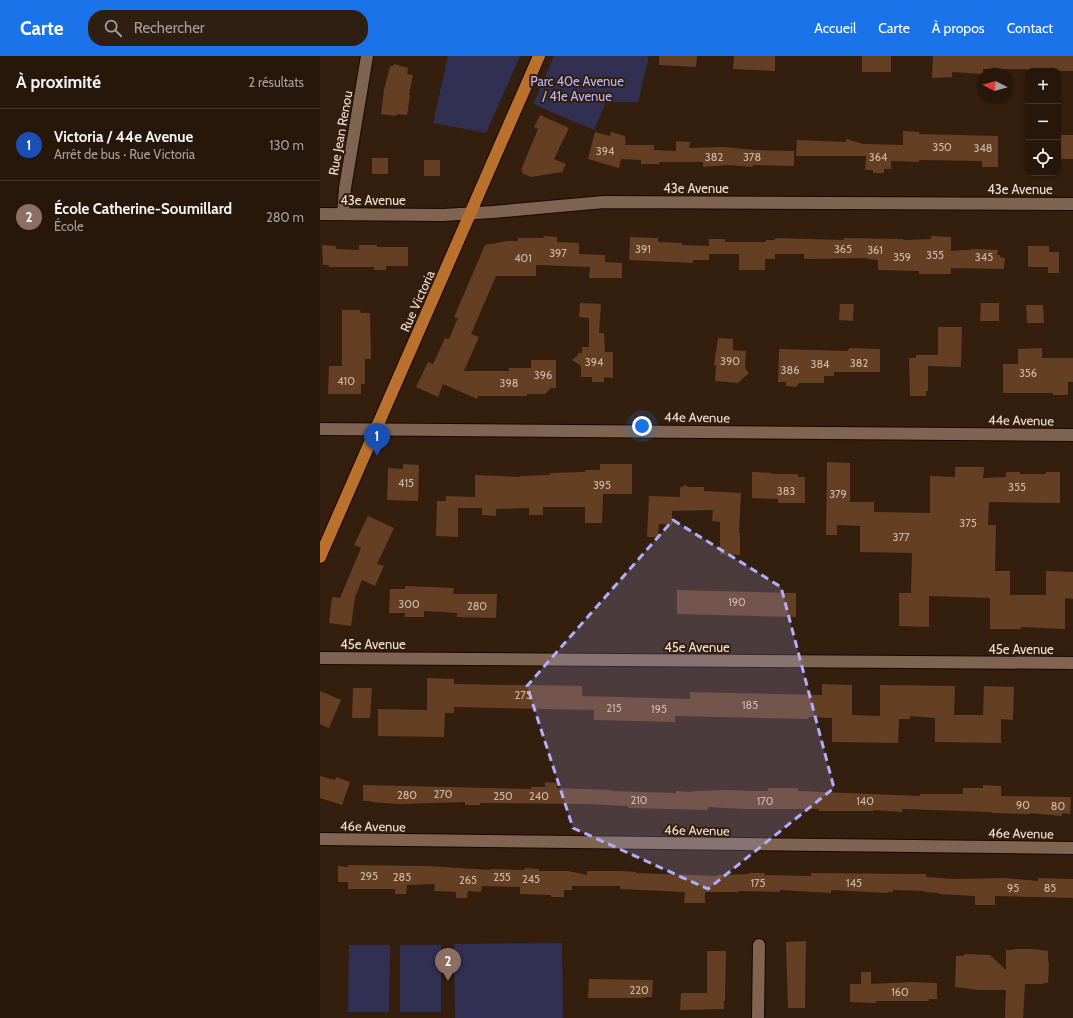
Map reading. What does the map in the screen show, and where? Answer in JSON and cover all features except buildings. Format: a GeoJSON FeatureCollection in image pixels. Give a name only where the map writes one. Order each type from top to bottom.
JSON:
{"type":"FeatureCollection","features":[{"type":"Feature","properties":{"kind":"main road","name":"Rue Victoria"},"geometry":{"type":"LineString","coordinates":[[320,557],[540,56]]}},
{"type":"Feature","properties":{"kind":"street","name":"Rue Jean Renou"},"geometry":{"type":"LineString","coordinates":[[343,214],[345,188],[367,56]]}},
{"type":"Feature","properties":{"kind":"street","name":"43e Avenue"},"geometry":{"type":"LineString","coordinates":[[320,214],[443,215],[604,202],[1073,204]]}},
{"type":"Feature","properties":{"kind":"street","name":"44e Avenue"},"geometry":{"type":"LineString","coordinates":[[320,429],[377,428],[1073,435]]}},
{"type":"Feature","properties":{"kind":"street","name":"45e Avenue"},"geometry":{"type":"LineString","coordinates":[[320,658],[1073,663]]}},
{"type":"Feature","properties":{"kind":"street","name":"46e Avenue"},"geometry":{"type":"LineString","coordinates":[[320,839],[1073,848]]}},
{"type":"Feature","properties":{"kind":"street"},"geometry":{"type":"LineString","coordinates":[[758,1018],[759,945]]}},
{"type":"Feature","properties":{"kind":"highlighted area"},"geometry":{"type":"Polygon","coordinates":[[[673,520],[781,587],[834,788],[708,889],[573,828],[527,686],[673,520]]]}},
{"type":"Feature","properties":{"kind":"green space","name":"Parc 40e Avenue / 41e Avenue"},"geometry":{"type":"Polygon","coordinates":[[[448,56],[520,56],[486,133],[433,123],[448,56]]]}},
{"type":"Feature","properties":{"kind":"green space","name":"Parc 40e Avenue / 41e Avenue"},"geometry":{"type":"Polygon","coordinates":[[[554,56],[649,56],[638,102],[606,102],[594,130],[533,104],[554,56]]]}},
{"type":"Feature","properties":{"kind":"green space"},"geometry":{"type":"Polygon","coordinates":[[[562,943],[563,1018],[455,1018],[454,944],[562,943]]]}},
{"type":"Feature","properties":{"kind":"green space"},"geometry":{"type":"Polygon","coordinates":[[[349,945],[390,945],[389,1012],[348,1012],[349,945]]]}},
{"type":"Feature","properties":{"kind":"green space"},"geometry":{"type":"Polygon","coordinates":[[[400,945],[441,945],[441,1012],[400,1012],[400,945]]]}},
{"type":"Feature","properties":{"kind":"place","name":"Victoria / 44e Avenue"},"geometry":{"type":"Point","coordinates":[377,456]}},
{"type":"Feature","properties":{"kind":"place","name":"École Catherine-Soumillard"},"geometry":{"type":"Point","coordinates":[448,981]}}]}
